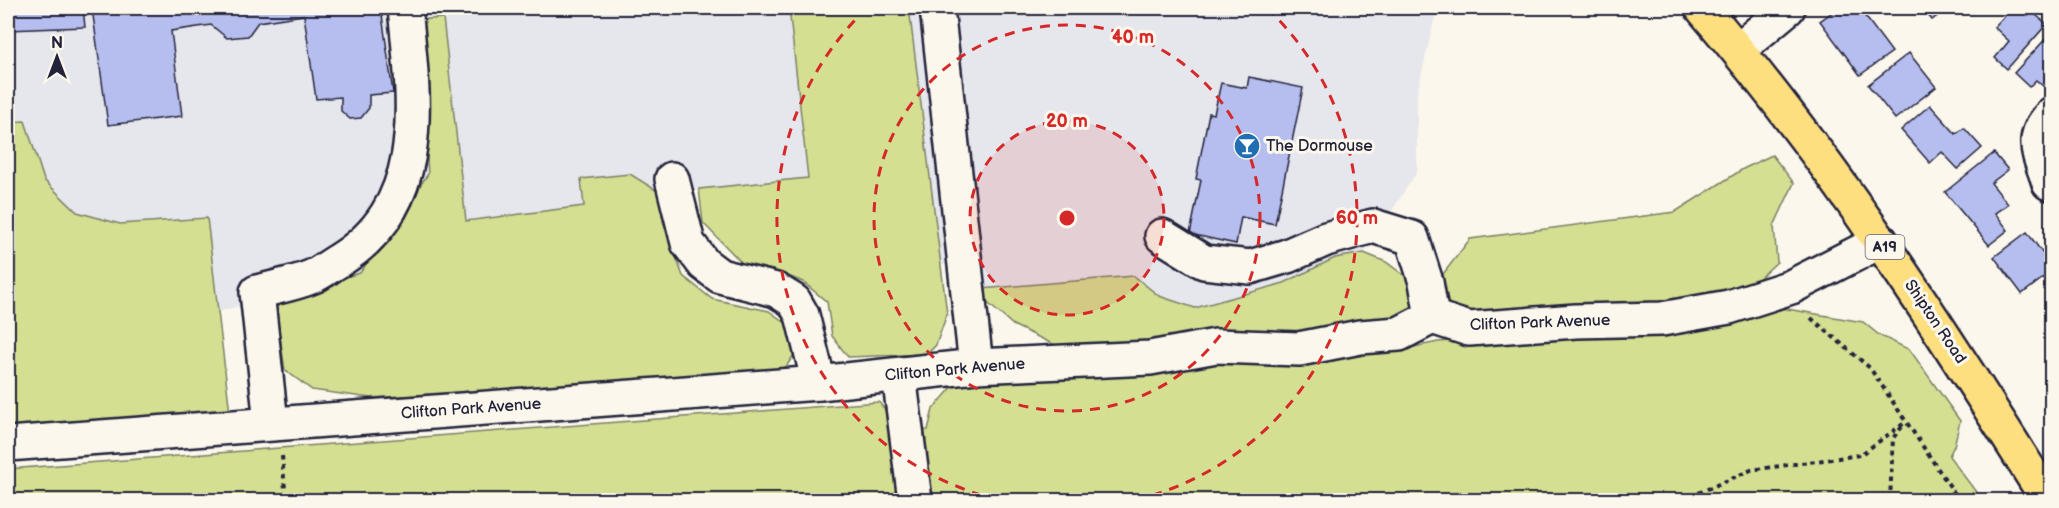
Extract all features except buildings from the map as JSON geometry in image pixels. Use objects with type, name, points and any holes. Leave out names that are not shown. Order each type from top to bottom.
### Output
[{"type":"main road","name":"Shipton Road","points":[[1702,8],[1738,50],[1881,241],[1952,345],[2048,501]]},
{"type":"street","points":[[275,423],[257,292],[312,277],[351,254],[360,248],[390,211],[410,158],[414,99],[405,8]]},
{"type":"street","points":[[937,8],[976,366]]},
{"type":"street","points":[[1738,50],[1788,8]]},
{"type":"street","points":[[2049,183],[2037,143],[2042,124],[2052,114]]},
{"type":"street","points":[[672,179],[688,243],[704,264],[720,276],[776,290],[794,301],[802,315],[819,383]]},
{"type":"street","points":[[1162,236],[1204,262],[1250,267],[1287,256],[1326,239],[1372,226],[1412,238],[1425,282],[1432,317]]},
{"type":"street","name":"Clifton Park Avenue","points":[[8,444],[819,383],[976,366],[1150,358],[1216,346],[1299,349],[1360,337],[1399,334],[1432,317],[1469,329],[1576,321],[1662,320],[1729,307],[1791,287],[1881,241]]},
{"type":"street","points":[[899,375],[915,501]]},
{"type":"path","points":[[1811,318],[1870,368],[1959,501]]},
{"type":"path","points":[[1682,501],[1751,470],[1860,454],[1906,422]]},
{"type":"path","points":[[1890,501],[1893,438],[1906,422]]},
{"type":"path","points":[[275,423],[286,501]]},
{"type":"shaded area","points":[[8,8],[1437,8],[1417,93],[1417,172],[1364,253],[1335,258],[1284,283],[1195,308],[1159,296],[1134,276],[981,289],[868,216],[699,189],[659,192],[217,312],[207,218],[120,224],[77,212],[44,180],[25,121],[8,122]]},
{"type":"green space","points":[[789,8],[909,8],[947,314],[936,345],[927,354],[848,357],[832,336],[827,302],[803,282],[773,270],[742,263],[703,223],[699,189],[808,178]]},
{"type":"green space","points":[[443,18],[466,221],[584,206],[581,179],[630,174],[659,192],[663,221],[683,276],[712,299],[769,311],[787,324],[794,355],[783,371],[371,398],[312,390],[285,370],[274,297],[360,273],[428,174],[418,20]]},
{"type":"green space","points":[[25,121],[44,180],[77,212],[120,224],[207,218],[230,413],[8,432],[8,122]]},
{"type":"green space","points":[[1772,155],[1794,183],[1774,226],[1777,262],[1754,283],[1679,305],[1452,315],[1439,298],[1437,282],[1470,239],[1675,212],[1743,169]]},
{"type":"green space","points":[[1364,253],[1386,262],[1413,282],[1413,313],[1315,336],[1216,330],[1139,345],[1059,347],[1013,325],[982,298],[981,289],[1134,276],[1159,296],[1195,308],[1284,283],[1335,258]]},
{"type":"green space","points":[[1781,308],[1863,322],[1879,335],[1910,350],[1960,421],[1949,456],[1982,500],[8,500],[8,469],[879,402],[888,414],[891,433],[928,430],[933,409],[954,385],[1067,376],[1105,378],[1195,363],[1400,350],[1438,342],[1746,318]]},
{"type":"place","name":"The Dormouse","points":[[1247,146]]}]
